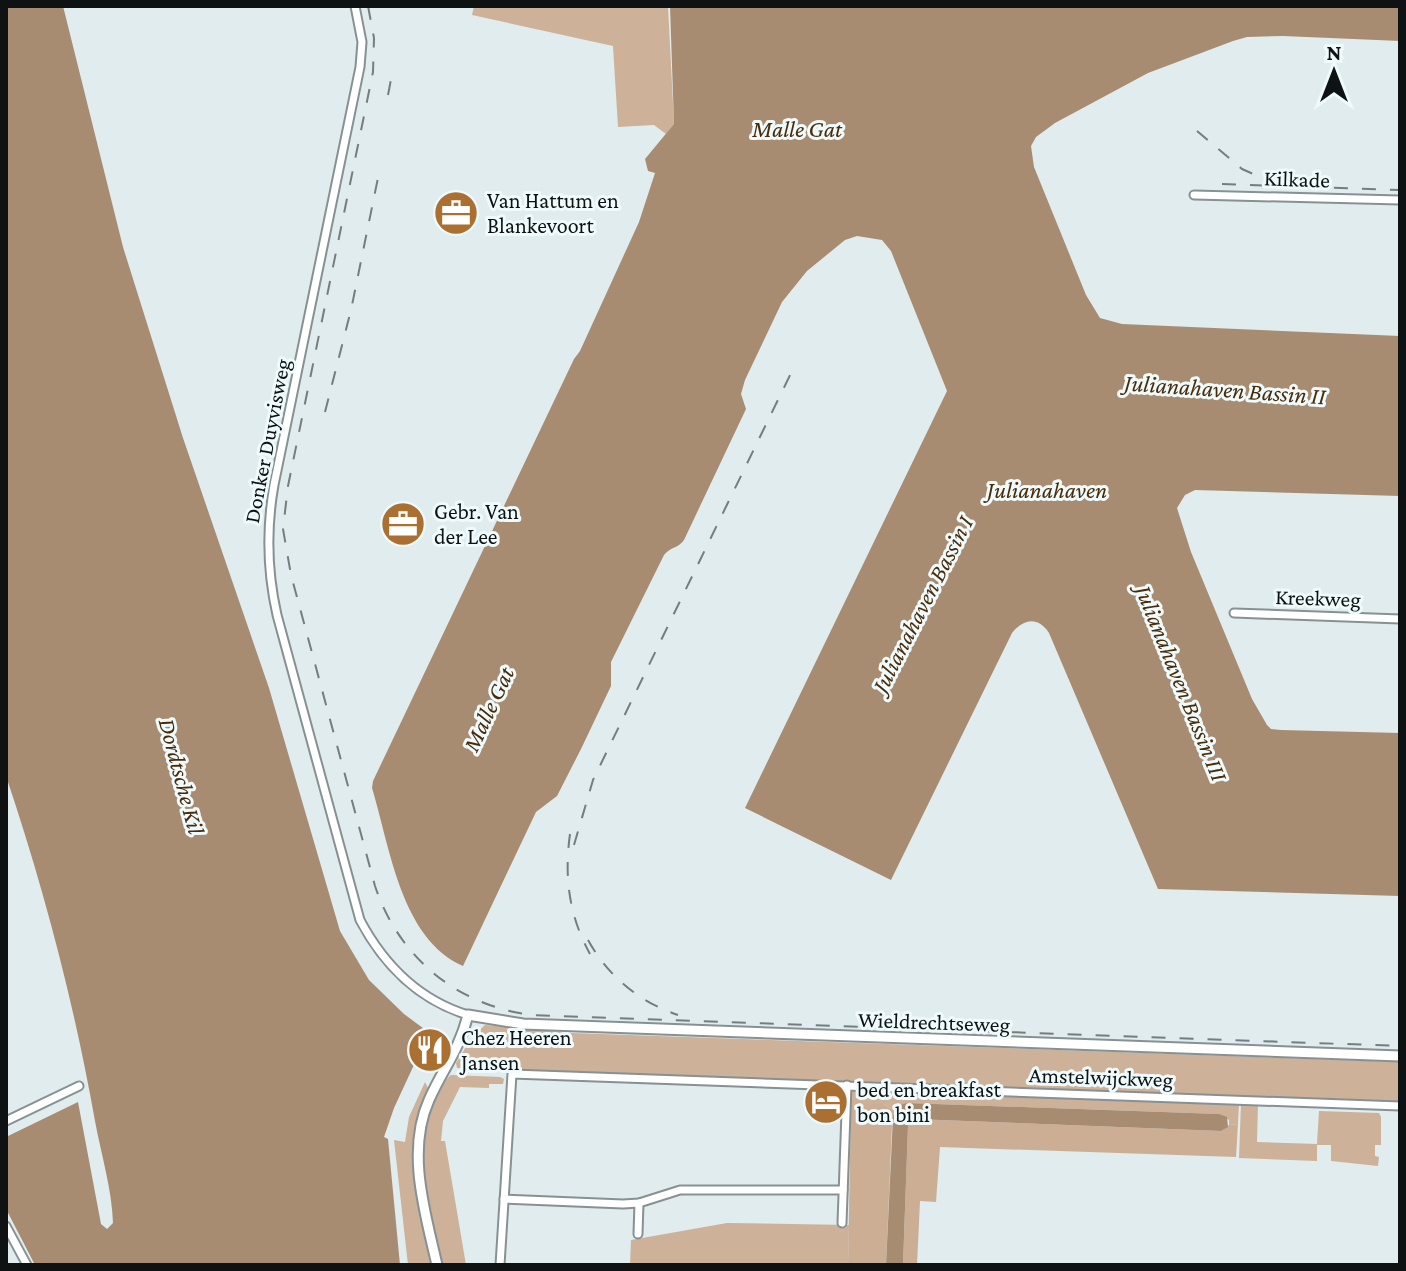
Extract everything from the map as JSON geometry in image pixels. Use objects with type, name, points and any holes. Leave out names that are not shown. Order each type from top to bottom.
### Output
[{"type":"street","name":"Donker Duyvisweg","points":[[355,6],[362,42],[360,67],[274,485],[267,539],[268,568],[277,615],[360,920],[395,971],[414,988],[439,1005],[468,1015]]},
{"type":"street","name":"Kilkade","points":[[1194,195],[1400,200]]},
{"type":"street","name":"Kreekweg","points":[[1234,613],[1400,619]]},
{"type":"street","name":"Wieldrechtseweg","points":[[468,1015],[523,1024],[1400,1056]]},
{"type":"street","points":[[437,1265],[427,1224],[417,1134],[430,1097],[458,1049],[468,1015]]},
{"type":"street","name":"Amstelwijckweg","points":[[504,1199],[512,1074],[1400,1106]]},
{"type":"street","points":[[842,1223],[847,1085]]},
{"type":"street","points":[[6,1121],[79,1086]]},
{"type":"street","points":[[500,1265],[504,1199],[639,1203],[680,1190],[843,1190]]},
{"type":"street","points":[[638,1234],[639,1203]]},
{"type":"street","points":[[6,1226],[27,1265]]},
{"type":"shaded area","points":[[474,6],[668,6],[674,124],[666,134],[654,125],[618,127],[613,46],[472,15]]},
{"type":"shaded area","points":[[485,1025],[572,1033],[1400,1062],[1400,1103],[457,1068],[456,1063],[472,1037]]},
{"type":"shaded area","points":[[451,1075],[504,1079],[503,1084],[489,1084],[489,1088],[460,1087],[443,1121],[441,1141],[445,1141],[466,1265],[442,1265],[425,1178],[425,1133],[430,1112]]},
{"type":"shaded area","points":[[425,1082],[428,1088],[415,1130],[414,1152],[417,1198],[432,1265],[408,1265],[394,1140],[405,1142],[409,1117]]},
{"type":"shaded area","points":[[854,1089],[1239,1103],[1238,1124],[1229,1125],[1229,1120],[1219,1114],[907,1103],[895,1110],[883,1104],[851,1104]]},
{"type":"shaded area","points":[[1241,1103],[1258,1103],[1257,1142],[1317,1144],[1319,1111],[1379,1113],[1381,1145],[1375,1145],[1378,1166],[1331,1161],[1331,1145],[1317,1145],[1317,1161],[1239,1158]]},
{"type":"shaded area","points":[[851,1104],[883,1104],[895,1110],[886,1265],[848,1265]]},
{"type":"shaded area","points":[[914,1119],[1221,1131],[1229,1125],[1238,1124],[1236,1157],[940,1147],[936,1202],[920,1201],[917,1265],[903,1265],[908,1126]]},
{"type":"shaded area","points":[[727,1223],[849,1225],[848,1265],[630,1265],[631,1240]]},
{"type":"water","name":"Dordtsche Kil","points":[[6,6],[63,6],[123,247],[183,438],[269,688],[340,931],[369,980],[404,1014],[431,1034],[419,1041],[415,1048],[419,1054],[384,1137],[388,1139],[400,1265],[35,1265],[6,1209],[6,1137],[78,1102],[101,1224],[107,1229],[113,1223],[108,1184],[68,990],[6,776]]},
{"type":"water","points":[[670,6],[1400,6],[1400,41],[1247,37],[1148,73],[1055,123],[1036,137],[1031,146],[1034,167],[1086,295],[1100,318],[1122,324],[1400,336],[1400,496],[1195,490],[1185,495],[1177,508],[1191,552],[1252,699],[1267,725],[1271,729],[1281,730],[1400,733],[1400,896],[1158,889],[1049,633],[1040,624],[1030,621],[1012,633],[891,880],[745,808],[947,391],[891,251],[882,240],[857,236],[845,240],[807,271],[782,302],[745,380],[741,394],[746,409],[684,540],[664,555],[611,662],[611,686],[581,749],[557,796],[536,812],[463,966],[442,953],[425,935],[401,889],[392,863],[372,788],[373,781],[639,222],[655,173],[648,171],[645,159],[674,124]]},
{"type":"water","points":[[900,1105],[1219,1114],[1227,1117],[1228,1127],[1221,1131],[914,1119],[908,1126],[903,1265],[886,1265],[893,1116]]},
{"type":"railway","points":[[368,6],[374,38],[373,72],[288,486],[283,529],[291,575],[375,886],[399,935],[415,956],[455,989],[504,1010],[531,1015],[1400,1046]]},
{"type":"railway","points":[[388,95],[392,74]]},
{"type":"railway","points":[[1197,131],[1242,169],[1269,181]]},
{"type":"railway","points":[[325,412],[351,310],[380,168]]},
{"type":"railway","points":[[1222,184],[1400,190]]},
{"type":"railway","points":[[574,845],[593,780],[793,369]]},
{"type":"railway","points":[[570,834],[570,896],[577,925],[590,954]]},
{"type":"railway","points":[[588,940],[605,965],[626,986],[650,1003],[678,1015]]},
{"type":"place","name":"Van Hattum en Blankevoort","points":[[456,213]]},
{"type":"place","name":"Gebr. Van der Lee","points":[[403,524]]},
{"type":"place","name":"Chez Heeren Jansen","points":[[430,1050]]},
{"type":"place","name":"bed en breakfast bon bini","points":[[826,1102]]},
{"type":"water label","name":"Malle Gat","points":[[797,128]]},
{"type":"water label","name":"Julianahaven Bassin II","points":[[1225,389]]},
{"type":"water label","name":"Julianahaven","points":[[1047,489]]},
{"type":"water label","name":"Julianahaven Bassin I","points":[[922,604]]},
{"type":"water label","name":"Julianahaven Bassin III","points":[[1182,683]]},
{"type":"water label","name":"Malle Gat","points":[[488,709]]}]
